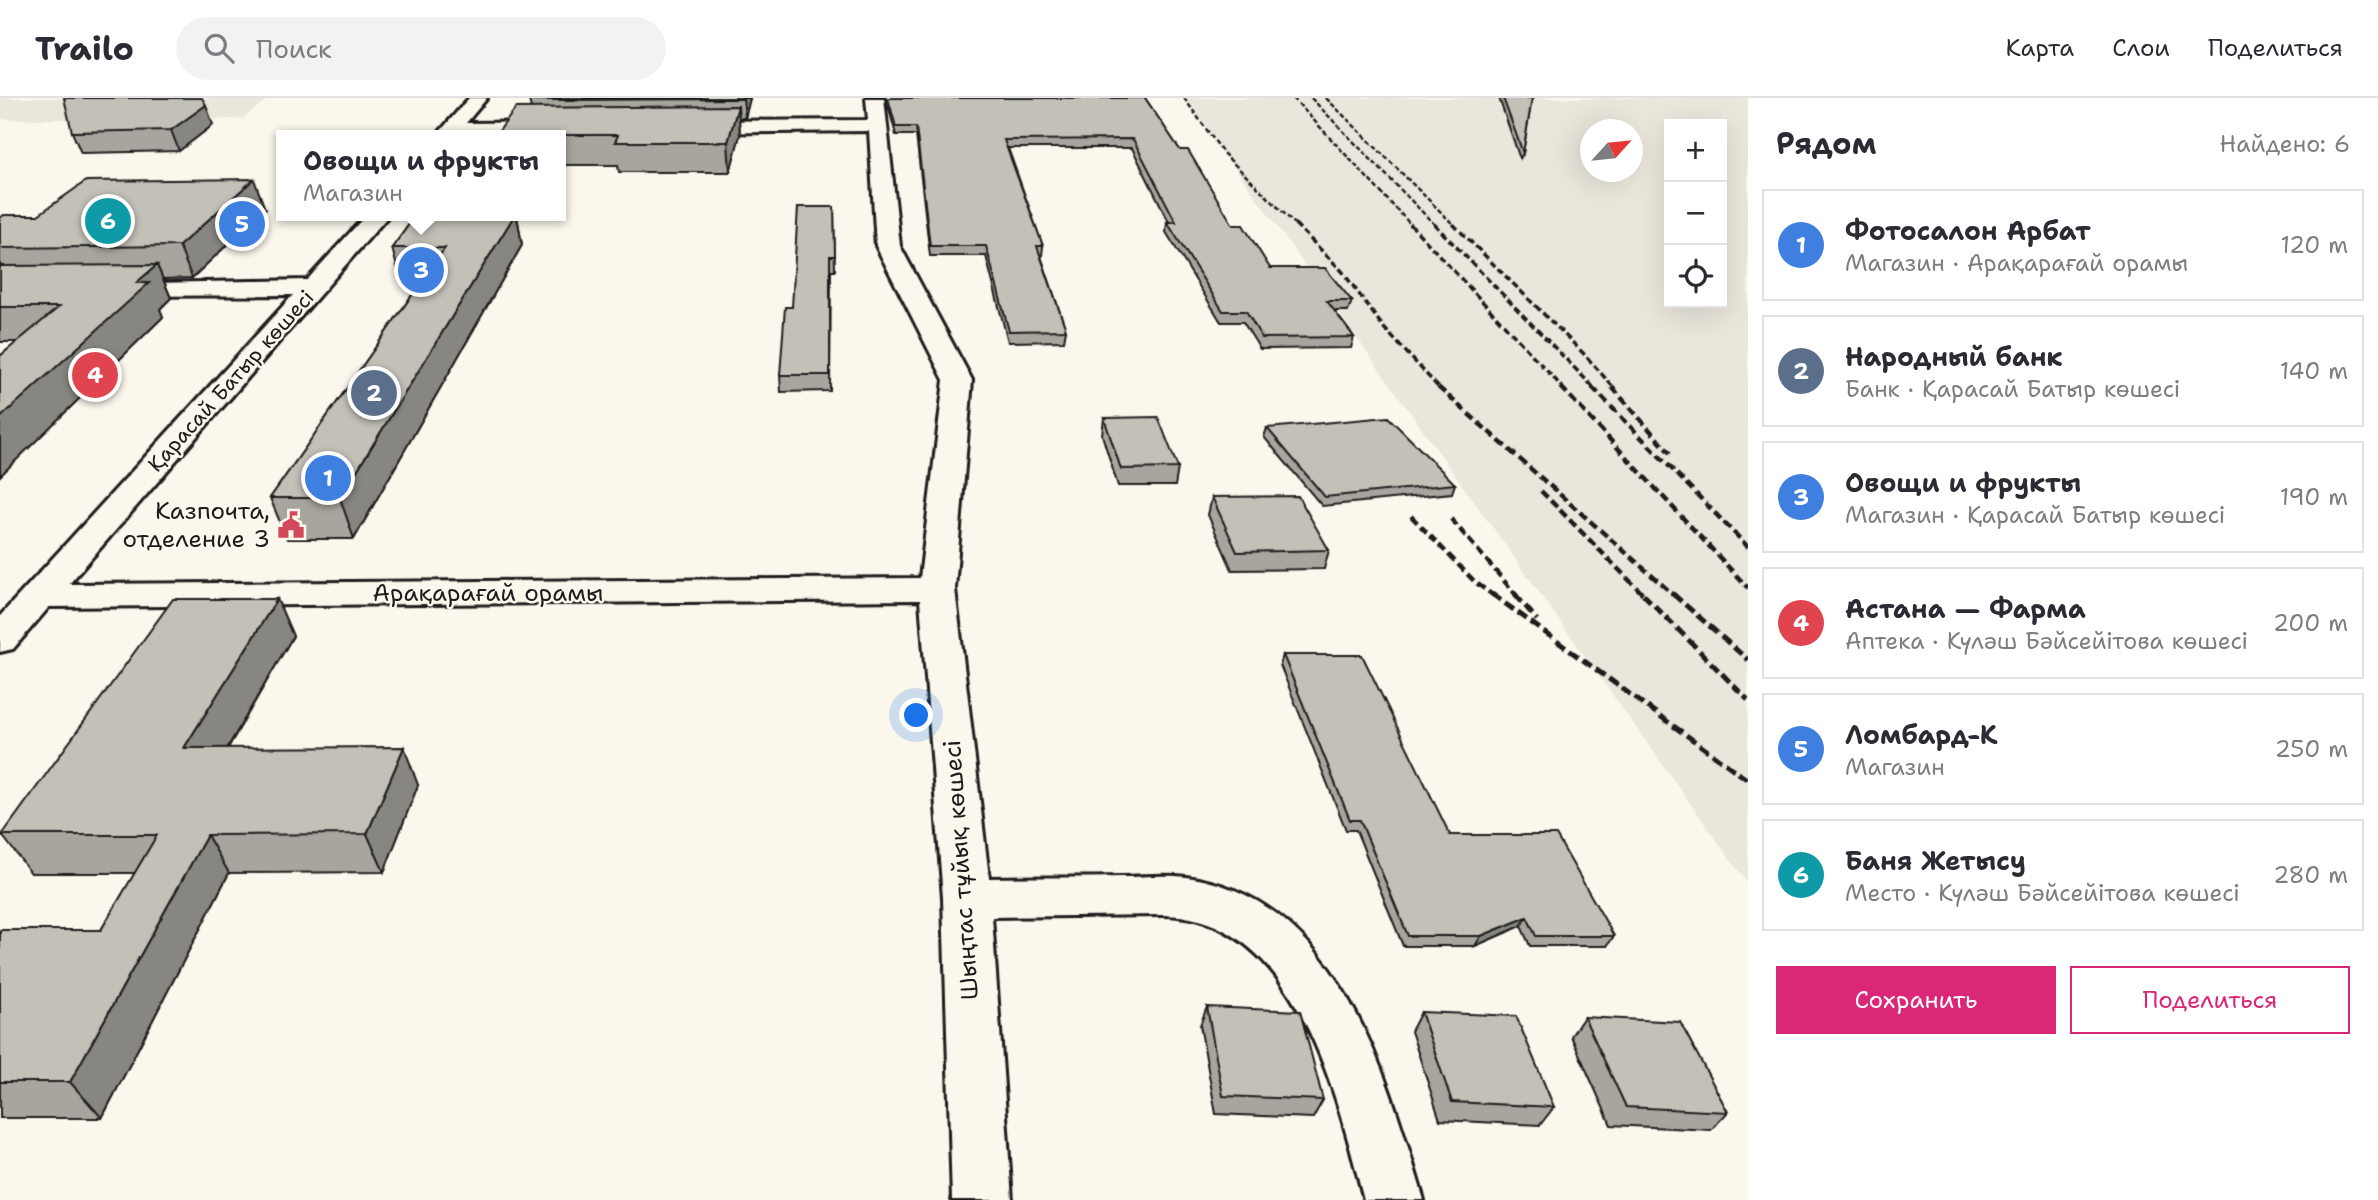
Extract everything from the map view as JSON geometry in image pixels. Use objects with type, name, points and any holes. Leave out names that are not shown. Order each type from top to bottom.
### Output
[{"type":"street","points":[[451,130],[478,98]]},
{"type":"street","points":[[669,127],[877,112]]},
{"type":"street","name":"Шыңтас тұйық көшесі","points":[[877,112],[888,246],[958,380],[937,589],[967,898],[982,1200]]},
{"type":"street","points":[[500,130],[577,127]]},
{"type":"street","name":"Қарасай Батыр көшесі","points":[[0,640],[373,221]]},
{"type":"street","points":[[93,289],[315,287]]},
{"type":"street","name":"Арақарағай орамы","points":[[39,596],[937,589]]},
{"type":"street","points":[[967,898],[1189,897],[1232,910],[1276,942],[1314,988],[1349,1055],[1394,1200]]},
{"type":"shaded area","points":[[0,98],[269,98],[242,119],[0,119]]},
{"type":"shaded area","points":[[1185,98],[1748,98],[1748,884]]},
{"type":"building","points":[[64,98],[202,98],[206,105],[171,130],[72,132]]},
{"type":"building","points":[[743,98],[743,99],[529,100]]},
{"type":"building","points":[[888,98],[1145,98],[1180,150],[1188,150],[1233,225],[1243,225],[1270,268],[1325,268],[1352,301],[1327,301],[1354,337],[1262,338],[1246,311],[1223,311],[1167,222],[1176,222],[1133,139],[1004,140],[1043,246],[1037,246],[1066,330],[1009,331],[986,246],[930,246],[916,127],[896,127]]},
{"type":"building","points":[[1503,98],[1532,98],[1523,153]]},
{"type":"building","points":[[738,106],[728,142],[615,142],[618,135],[566,135],[566,130],[500,130],[516,108]]},
{"type":"building","points":[[254,179],[179,246],[0,248],[0,218],[4,215],[38,215],[86,181]]},
{"type":"building","points":[[798,207],[834,207],[835,256],[830,256],[830,375],[780,375],[785,307],[792,307]]},
{"type":"building","points":[[411,221],[511,221],[340,498],[270,498],[445,248],[392,248]]},
{"type":"building","points":[[157,265],[136,283],[149,283],[0,418],[0,356],[59,307],[0,307],[0,266]]},
{"type":"building","points":[[1158,417],[1178,468],[1121,469],[1104,418]]},
{"type":"building","points":[[1388,417],[1455,484],[1325,497],[1267,428]]},
{"type":"building","points":[[1298,496],[1329,550],[1237,552],[1212,497]]},
{"type":"building","points":[[173,599],[277,599],[184,748],[404,747],[367,834],[207,835],[70,1082],[0,1082],[0,930],[101,930],[157,835],[2,835]]},
{"type":"building","points":[[1283,655],[1362,655],[1450,835],[1556,835],[1614,936],[1536,936],[1527,917],[1481,936],[1408,936],[1360,820],[1350,820]]},
{"type":"building","points":[[1207,1007],[1300,1011],[1323,1100],[1223,1096]]},
{"type":"building","points":[[1421,1012],[1516,1016],[1554,1107],[1452,1102]]},
{"type":"building","points":[[1584,1017],[1680,1022],[1728,1112],[1626,1107]]},
{"type":"railway","points":[[1184,98],[1224,154],[1297,226]]},
{"type":"railway","points":[[1293,98],[1412,226]]},
{"type":"railway","points":[[1311,98],[1436,226]]},
{"type":"railway","points":[[1326,98],[1455,226]]},
{"type":"railway","points":[[1410,224],[1563,388]]},
{"type":"railway","points":[[1434,224],[1594,388]]},
{"type":"railway","points":[[1453,224],[1585,355],[1614,388]]},
{"type":"railway","points":[[1297,226],[1342,271],[1384,328],[1438,387]]},
{"type":"railway","points":[[1438,387],[1675,596]]},
{"type":"railway","points":[[1561,387],[1748,588]]},
{"type":"railway","points":[[1592,387],[1748,547]]},
{"type":"railway","points":[[1612,387],[1670,453]]},
{"type":"railway","points":[[1541,491],[1645,596]]},
{"type":"railway","points":[[1411,516],[1475,582],[1494,596]]},
{"type":"railway","points":[[1451,519],[1517,596]]},
{"type":"railway","points":[[1492,594],[1748,780]]},
{"type":"railway","points":[[1515,594],[1537,620]]},
{"type":"railway","points":[[1643,594],[1748,700]]},
{"type":"railway","points":[[1673,594],[1748,660]]},
{"type":"place","name":"Баня Жетысу","points":[[108,221]]},
{"type":"place","name":"Ломбард-К","points":[[242,224]]},
{"type":"place","name":"Овощи и фрукты","points":[[421,270]]},
{"type":"place","name":"Астана — Фарма","points":[[95,375]]},
{"type":"place","name":"Народный банк","points":[[374,393]]},
{"type":"place","name":"Фотосалон Арбат","points":[[328,478]]},
{"type":"place","name":"Казпочта, отделение 3","points":[[291,525]]}]
